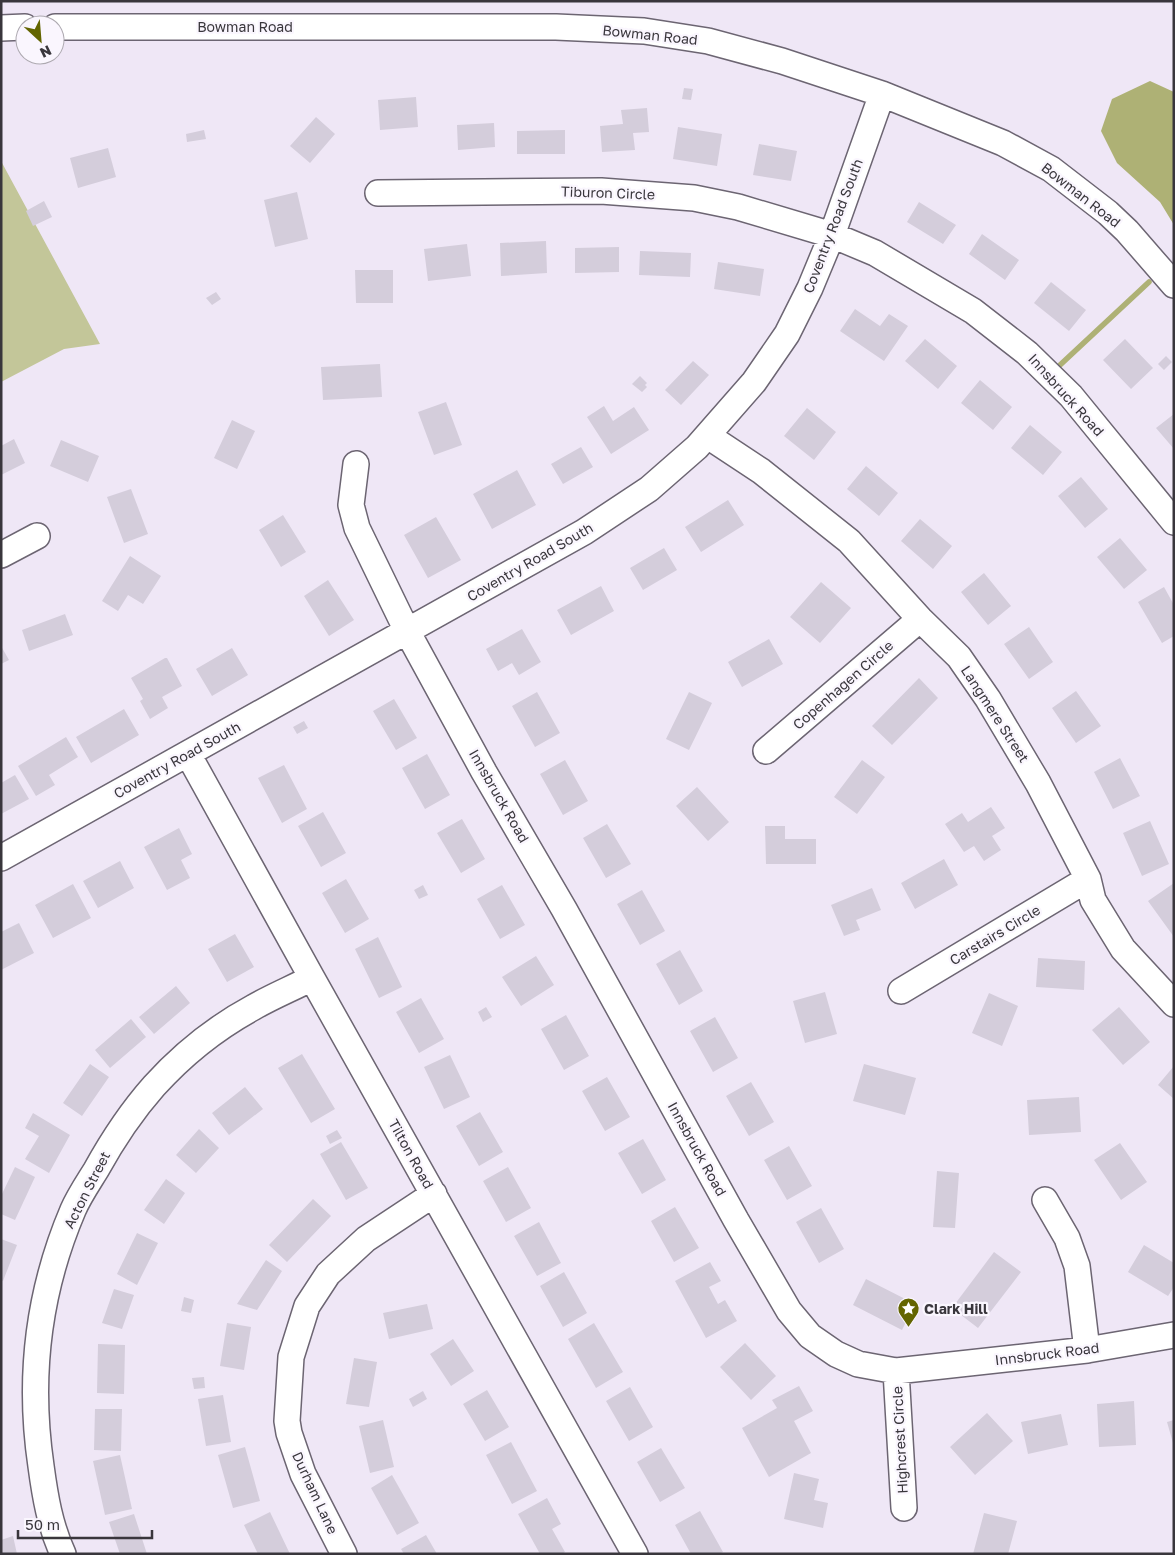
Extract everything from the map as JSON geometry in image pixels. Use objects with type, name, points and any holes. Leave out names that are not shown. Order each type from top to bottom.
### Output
[{"type":"street","name":"Bowman Road","points":[[65,27],[556,27],[644,31],[708,41],[782,61],[882,94],[1004,143],[1051,169],[1114,219],[1127,231],[1174,286]]},
{"type":"street","points":[[1,28],[15,28]]},
{"type":"street","name":"Coventry Road South","points":[[1,858],[584,532],[649,489],[708,436],[754,382],[787,334],[810,288],[832,235],[882,94]]},
{"type":"street","name":"Tiburon Circle","points":[[378,192],[601,191],[694,198],[738,207],[832,235]]},
{"type":"street","name":"Innsbruck Road","points":[[832,235],[875,253],[973,311],[1027,353],[1070,396],[1174,522]]},
{"type":"street","name":"Langmere Street","points":[[708,436],[761,471],[849,541],[920,619],[958,657],[988,699],[1038,783],[1088,878],[1093,900],[1123,950],[1174,1004]]},
{"type":"street","name":"Innsbruck Road","points":[[356,464],[351,505],[357,528],[407,631],[736,1220],[790,1311],[810,1336],[836,1354],[858,1364],[896,1371],[1087,1350],[1174,1335]]},
{"type":"street","points":[[1,555],[37,536]]},
{"type":"street","name":"Copenhagen Circle","points":[[766,751],[920,619]]},
{"type":"street","name":"Tilton Road","points":[[188,754],[635,1554]]},
{"type":"street","name":"Carstairs Circle","points":[[902,990],[1088,878]]},
{"type":"street","name":"Acton Street","points":[[63,1554],[58,1543],[46,1498],[36,1430],[36,1355],[44,1306],[56,1255],[74,1209],[114,1138],[153,1087],[214,1032],[254,1007],[312,978]]},
{"type":"street","name":"Durham Lane","points":[[344,1554],[303,1474],[289,1434],[287,1421],[291,1357],[307,1306],[328,1274],[366,1239],[434,1194]]},
{"type":"street","points":[[1044,1200],[1067,1238],[1077,1266],[1087,1350]]},
{"type":"street","name":"Highcrest Circle","points":[[896,1371],[904,1508]]},
{"type":"shaded area","points":[[1150,81],[1174,92],[1174,225],[1160,202],[1117,163],[1101,131],[1112,99]]},
{"type":"shaded area","points":[[1,161],[100,344],[64,349],[1,382]]},
{"type":"building","points":[[684,88],[693,89],[691,100],[682,99]]},
{"type":"building","points":[[416,97],[418,127],[380,130],[378,100]]},
{"type":"building","points":[[647,108],[649,132],[633,133],[635,150],[602,152],[600,126],[623,124],[621,110]]},
{"type":"building","points":[[316,117],[335,134],[310,163],[290,146]]},
{"type":"building","points":[[494,123],[495,147],[458,150],[457,125]]},
{"type":"building","points":[[678,127],[722,134],[717,166],[673,159]]},
{"type":"building","points":[[204,130],[206,139],[187,142],[186,134]]},
{"type":"building","points":[[565,130],[565,154],[517,154],[517,131]]},
{"type":"building","points":[[759,144],[797,151],[791,181],[753,175]]},
{"type":"building","points":[[108,148],[116,177],[78,188],[70,158]]},
{"type":"building","points":[[297,192],[308,239],[275,247],[264,200]]},
{"type":"building","points":[[44,201],[52,217],[33,226],[26,211]]},
{"type":"building","points":[[919,202],[956,225],[943,244],[907,222]]},
{"type":"building","points":[[982,234],[1019,260],[1005,280],[969,254]]},
{"type":"building","points":[[546,241],[547,273],[501,276],[500,243]]},
{"type":"building","points":[[467,244],[471,276],[428,281],[424,249]]},
{"type":"building","points":[[619,247],[619,272],[575,273],[575,248]]},
{"type":"building","points":[[640,251],[691,253],[690,277],[639,275]]},
{"type":"building","points":[[718,262],[764,269],[760,296],[714,289]]},
{"type":"building","points":[[355,270],[393,270],[393,303],[356,303]]},
{"type":"building","points":[[1051,282],[1086,310],[1069,331],[1034,303]]},
{"type":"building","points":[[216,292],[221,299],[212,305],[206,298]]},
{"type":"building","points":[[855,309],[880,326],[889,314],[908,326],[884,361],[840,331]]},
{"type":"building","points":[[925,339],[957,366],[938,389],[905,361]]},
{"type":"building","points":[[1125,339],[1153,368],[1131,389],[1103,360]]},
{"type":"building","points":[[1166,356],[1172,362],[1164,370],[1158,364]]},
{"type":"building","points":[[693,361],[709,375],[681,405],[665,390]]},
{"type":"building","points":[[380,364],[382,397],[323,400],[321,367]]},
{"type":"building","points":[[640,376],[647,383],[645,385],[647,387],[642,392],[632,384]]},
{"type":"building","points":[[980,380],[1012,407],[993,430],[961,403]]},
{"type":"building","points":[[446,402],[462,445],[434,455],[418,412]]},
{"type":"building","points":[[604,406],[613,421],[634,407],[649,430],[611,454],[587,417]]},
{"type":"building","points":[[807,408],[836,432],[814,460],[784,436]]},
{"type":"building","points":[[1174,414],[1174,449],[1156,428]]},
{"type":"building","points":[[232,420],[255,431],[237,469],[214,458]]},
{"type":"building","points":[[1030,425],[1062,452],[1043,475],[1011,448]]},
{"type":"building","points":[[14,439],[25,463],[1,475],[1,446]]},
{"type":"building","points":[[61,440],[99,456],[88,482],[50,466]]},
{"type":"building","points":[[581,447],[593,467],[563,484],[551,464]]},
{"type":"building","points":[[866,466],[898,493],[879,516],[847,489]]},
{"type":"building","points":[[517,470],[536,505],[492,529],[473,494]]},
{"type":"building","points":[[1081,477],[1108,509],[1085,528],[1058,496]]},
{"type":"building","points":[[131,489],[148,534],[124,543],[107,497]]},
{"type":"building","points":[[728,500],[744,525],[701,552],[685,527]]},
{"type":"building","points":[[283,515],[306,552],[281,567],[259,530]]},
{"type":"building","points":[[436,517],[461,560],[428,578],[404,535]]},
{"type":"building","points":[[920,519],[952,546],[933,569],[901,541]]},
{"type":"building","points":[[1120,538],[1147,570],[1124,589],[1097,557]]},
{"type":"building","points":[[664,548],[677,570],[643,590],[630,568]]},
{"type":"building","points":[[130,556],[161,576],[143,604],[128,595],[118,611],[102,601]]},
{"type":"building","points":[[984,573],[1011,606],[988,625],[961,592]]},
{"type":"building","points":[[328,580],[354,620],[329,636],[304,596]]},
{"type":"building","points":[[821,582],[851,608],[820,643],[790,617]]},
{"type":"building","points":[[601,586],[614,611],[571,635],[557,610]]},
{"type":"building","points":[[1164,587],[1174,605],[1174,636],[1162,643],[1138,602]]},
{"type":"building","points":[[65,614],[73,635],[29,651],[22,630]]},
{"type":"building","points":[[1029,627],[1053,662],[1029,679],[1004,644]]},
{"type":"building","points":[[522,629],[541,662],[519,675],[512,663],[498,671],[486,649]]},
{"type":"building","points":[[769,639],[783,664],[742,687],[728,662]]},
{"type":"building","points":[[1,646],[9,660],[1,664]]},
{"type":"building","points":[[232,648],[248,675],[212,696],[196,669]]},
{"type":"building","points":[[167,658],[182,686],[162,697],[168,708],[150,719],[140,701],[143,699],[131,678]]},
{"type":"building","points":[[919,678],[938,698],[892,745],[872,726]]},
{"type":"building","points":[[1076,691],[1101,726],[1076,743],[1052,708]]},
{"type":"building","points":[[537,692],[560,733],[535,747],[512,706]]},
{"type":"building","points":[[689,692],[712,703],[689,750],[666,739]]},
{"type":"building","points":[[394,699],[417,738],[396,750],[373,711]]},
{"type":"building","points":[[124,709],[139,735],[91,763],[76,737]]},
{"type":"building","points":[[304,721],[308,728],[297,734],[293,727]]},
{"type":"building","points":[[66,737],[78,757],[49,775],[55,785],[36,796],[18,766]]},
{"type":"building","points":[[427,754],[450,795],[425,809],[402,768]]},
{"type":"building","points":[[1120,758],[1140,796],[1113,809],[1094,772]]},
{"type":"building","points":[[565,760],[588,801],[563,815],[540,774]]},
{"type":"building","points":[[862,760],[885,777],[857,814],[834,797]]},
{"type":"building","points":[[284,765],[307,809],[282,823],[258,778]]},
{"type":"building","points":[[15,775],[29,799],[1,814],[1,783]]},
{"type":"building","points":[[697,787],[729,822],[708,841],[676,806]]},
{"type":"building","points":[[991,807],[1005,828],[992,836],[1001,850],[984,861],[974,846],[964,852],[945,824],[962,813],[968,822]]},
{"type":"building","points":[[323,812],[346,853],[321,867],[298,826]]},
{"type":"building","points":[[462,819],[485,859],[461,873],[437,833]]},
{"type":"building","points":[[1150,821],[1169,864],[1142,876],[1123,833]]},
{"type":"building","points":[[607,824],[631,864],[606,878],[583,838]]},
{"type":"building","points":[[765,826],[785,826],[785,839],[816,839],[816,864],[766,864]]},
{"type":"building","points":[[179,828],[192,854],[181,860],[190,878],[167,890],[144,847]]},
{"type":"building","points":[[944,859],[958,885],[915,909],[901,883]]},
{"type":"building","points":[[120,861],[134,888],[98,908],[83,881]]},
{"type":"building","points":[[346,879],[369,919],[345,933],[322,893]]},
{"type":"building","points":[[1174,883],[1174,937],[1148,901]]},
{"type":"building","points":[[73,884],[91,918],[53,938],[35,905]]},
{"type":"building","points":[[423,885],[428,895],[419,899],[414,890]]},
{"type":"building","points":[[502,885],[525,925],[500,939],[477,899]]},
{"type":"building","points":[[872,888],[881,910],[856,920],[860,930],[844,936],[831,905]]},
{"type":"building","points":[[642,890],[665,931],[640,945],[617,904]]},
{"type":"building","points":[[19,923],[34,953],[1,970],[1,932]]},
{"type":"building","points":[[235,934],[254,967],[227,982],[208,949]]},
{"type":"building","points":[[378,937],[402,987],[379,998],[355,949]]},
{"type":"building","points":[[680,950],[703,991],[679,1005],[656,964]]},
{"type":"building","points":[[536,956],[554,985],[521,1006],[502,977]]},
{"type":"building","points":[[1038,958],[1085,961],[1084,990],[1036,987]]},
{"type":"building","points":[[176,986],[190,1003],[154,1034],[139,1017]]},
{"type":"building","points":[[825,992],[837,1034],[805,1043],[793,1001]]},
{"type":"building","points":[[989,993],[1018,1006],[1002,1046],[972,1033]]},
{"type":"building","points":[[421,998],[444,1039],[419,1053],[396,1012]]},
{"type":"building","points":[[486,1007],[492,1017],[483,1022],[478,1012]]},
{"type":"building","points":[[1119,1007],[1150,1042],[1123,1065],[1092,1030]]},
{"type":"building","points":[[566,1015],[589,1056],[564,1070],[541,1029]]},
{"type":"building","points":[[715,1017],[738,1058],[713,1072],[690,1031]]},
{"type":"building","points":[[131,1019],[146,1037],[110,1068],[95,1050]]},
{"type":"building","points":[[302,1054],[335,1109],[311,1123],[278,1068]]},
{"type":"building","points":[[450,1055],[470,1097],[444,1109],[424,1067]]},
{"type":"building","points":[[90,1064],[109,1077],[82,1116],[63,1103]]},
{"type":"building","points":[[864,1064],[916,1078],[905,1115],[853,1101]]},
{"type":"building","points":[[1174,1066],[1174,1099],[1158,1085]]},
{"type":"building","points":[[607,1077],[630,1117],[605,1131],[582,1091]]},
{"type":"building","points":[[751,1082],[774,1122],[749,1136],[726,1096]]},
{"type":"building","points":[[245,1087],[263,1109],[229,1135],[212,1113]]},
{"type":"building","points":[[1079,1097],[1081,1132],[1029,1135],[1027,1100]]},
{"type":"building","points":[[480,1112],[503,1152],[479,1166],[456,1126]]},
{"type":"building","points":[[33,1113],[70,1135],[49,1173],[25,1159],[39,1136],[25,1128]]},
{"type":"building","points":[[199,1129],[219,1148],[196,1173],[176,1155]]},
{"type":"building","points":[[337,1130],[342,1138],[330,1144],[326,1136]]},
{"type":"building","points":[[643,1139],[666,1180],[642,1194],[618,1153]]},
{"type":"building","points":[[341,1142],[368,1188],[346,1200],[320,1154]]},
{"type":"building","points":[[1120,1143],[1147,1182],[1121,1200],[1094,1160]]},
{"type":"building","points":[[789,1146],[812,1186],[787,1200],[764,1160]]},
{"type":"building","points":[[15,1167],[35,1177],[15,1220],[1,1214],[1,1196]]},
{"type":"building","points":[[508,1167],[531,1208],[506,1222],[483,1181]]},
{"type":"building","points":[[937,1171],[959,1173],[955,1228],[933,1227]]},
{"type":"building","points":[[166,1179],[185,1193],[164,1224],[144,1210]]},
{"type":"building","points":[[313,1199],[331,1216],[287,1262],[269,1245]]},
{"type":"building","points":[[675,1207],[699,1248],[674,1262],[651,1221]]},
{"type":"building","points":[[821,1208],[844,1249],[819,1263],[796,1222]]},
{"type":"building","points":[[539,1222],[561,1263],[537,1276],[514,1236]]},
{"type":"building","points":[[137,1233],[158,1243],[137,1285],[117,1274]]},
{"type":"building","points":[[1,1239],[17,1245],[3,1281],[1,1280]]},
{"type":"building","points":[[1144,1245],[1174,1263],[1174,1287],[1168,1296],[1128,1272]]},
{"type":"building","points":[[994,1252],[1021,1272],[978,1328],[952,1308]]},
{"type":"building","points":[[266,1260],[282,1271],[257,1310],[237,1304]]},
{"type":"building","points":[[710,1262],[721,1281],[709,1287],[718,1304],[725,1300],[737,1321],[706,1338],[675,1281]]},
{"type":"building","points":[[564,1272],[587,1313],[563,1327],[540,1286]]},
{"type":"building","points":[[866,1279],[915,1304],[902,1330],[853,1305]]},
{"type":"building","points":[[114,1289],[134,1295],[122,1329],[102,1323]]},
{"type":"building","points":[[184,1297],[194,1300],[191,1313],[181,1311]]},
{"type":"building","points":[[427,1304],[433,1329],[389,1339],[383,1313]]},
{"type":"building","points":[[227,1323],[251,1327],[244,1370],[220,1366]]},
{"type":"building","points":[[594,1323],[623,1372],[596,1388],[568,1339]]},
{"type":"building","points":[[453,1339],[474,1371],[451,1386],[430,1354]]},
{"type":"building","points":[[745,1343],[776,1376],[751,1400],[720,1367]]},
{"type":"building","points":[[98,1344],[125,1345],[124,1394],[97,1393]]},
{"type":"building","points":[[354,1358],[377,1362],[369,1407],[346,1404]]},
{"type":"building","points":[[204,1377],[205,1388],[194,1389],[192,1378]]},
{"type":"building","points":[[799,1386],[813,1411],[794,1421],[811,1453],[769,1477],[742,1428],[777,1408],[772,1400]]},
{"type":"building","points":[[630,1387],[653,1427],[629,1441],[606,1401]]},
{"type":"building","points":[[487,1390],[509,1427],[485,1441],[463,1404]]},
{"type":"building","points":[[423,1391],[427,1399],[413,1407],[409,1399]]},
{"type":"building","points":[[223,1395],[231,1442],[206,1446],[198,1399]]},
{"type":"building","points":[[1134,1401],[1136,1445],[1099,1447],[1097,1404]]},
{"type":"building","points":[[95,1409],[122,1409],[121,1451],[94,1450]]},
{"type":"building","points":[[987,1413],[1013,1441],[975,1475],[950,1447]]},
{"type":"building","points":[[1061,1414],[1068,1445],[1028,1454],[1021,1422]]},
{"type":"building","points":[[383,1420],[394,1467],[370,1473],[359,1426]]},
{"type":"building","points":[[1174,1420],[1174,1443],[1173,1443],[1167,1422]]},
{"type":"building","points":[[511,1442],[537,1491],[512,1504],[486,1455]]},
{"type":"building","points":[[245,1447],[260,1501],[233,1508],[218,1455]]},
{"type":"building","points":[[661,1448],[685,1488],[660,1502],[637,1462]]},
{"type":"building","points":[[120,1455],[132,1509],[105,1515],[93,1461]]},
{"type":"building","points":[[794,1473],[819,1479],[814,1500],[828,1503],[823,1528],[784,1519]]},
{"type":"building","points":[[392,1475],[419,1523],[397,1535],[371,1488]]},
{"type":"building","points":[[547,1498],[561,1524],[552,1529],[565,1552],[562,1554],[540,1554],[518,1514]]},
{"type":"building","points":[[700,1511],[723,1552],[719,1554],[691,1554],[675,1525]]},
{"type":"building","points":[[270,1512],[290,1554],[258,1554],[244,1525]]},
{"type":"building","points":[[984,1513],[1017,1521],[1008,1554],[973,1554]]},
{"type":"building","points":[[134,1514],[147,1554],[120,1554],[109,1522]]},
{"type":"building","points":[[426,1535],[437,1554],[404,1554],[401,1549]]},
{"type":"building","points":[[13,1536],[17,1554],[1,1554],[1,1540]]},
{"type":"waterway","points":[[1060,365],[1149,282]]},
{"type":"place","name":"Clark Hill","points":[[908,1328]]}]
